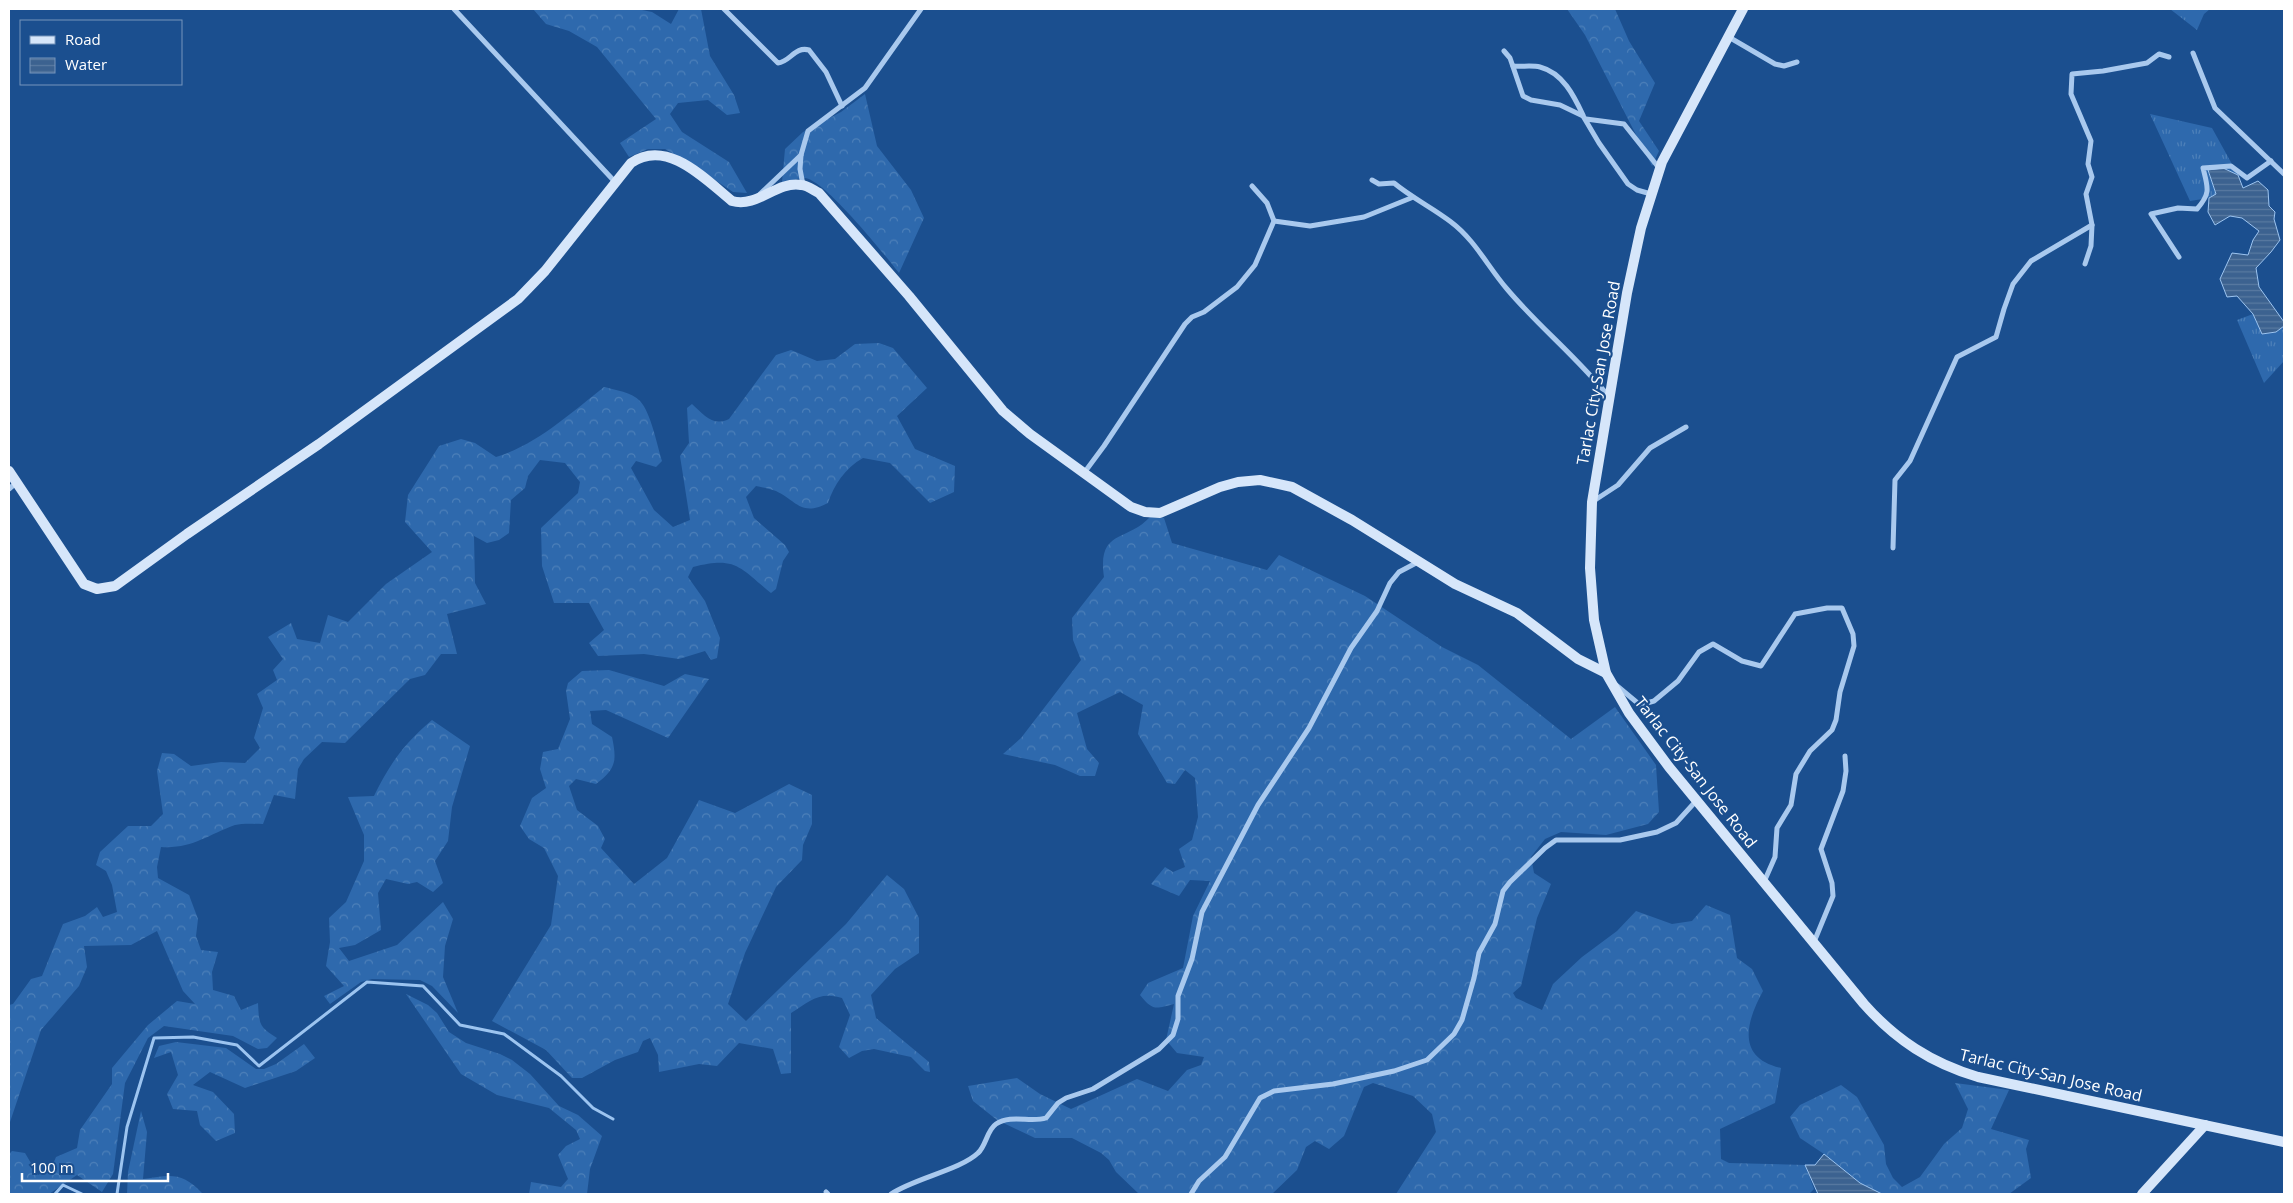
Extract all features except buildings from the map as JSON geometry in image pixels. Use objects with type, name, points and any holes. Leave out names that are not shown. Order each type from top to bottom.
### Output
[{"type":"street","points":[[454,9],[616,183]]},
{"type":"street","points":[[724,9],[778,63],[783,62],[799,50],[808,50],[826,72],[842,106]]},
{"type":"street","points":[[803,185],[800,168],[808,132],[865,88],[921,9]]},
{"type":"street","name":"Tarlac City-San Jose Road","points":[[1743,9],[1727,36],[1660,168],[1651,194],[1628,285],[1592,502],[1590,539],[1592,599],[1598,645],[1608,676],[1644,734],[1696,801],[1888,1030],[1906,1044],[1942,1065],[1978,1077],[2284,1142]]},
{"type":"street","points":[[1727,36],[1775,64],[1784,66],[1797,62]]},
{"type":"street","points":[[1504,52],[1513,66],[1523,96],[1531,100],[1560,105],[1585,117],[1624,124],[1660,168]]},
{"type":"street","points":[[2193,53],[2215,108],[2283,170]]},
{"type":"street","points":[[2085,264],[2091,246],[2092,225],[2086,194],[2092,177],[2088,164],[2091,141],[2071,94],[2072,74],[2147,64],[2159,54],[2169,57]]},
{"type":"street","points":[[1513,66],[1539,67],[1553,73],[1572,91],[1599,144],[1628,184],[1636,190],[1651,194]]},
{"type":"street","points":[[9,471],[13,486],[84,584],[97,589],[115,586],[187,534],[319,444],[518,299],[545,271],[631,163],[638,158],[655,153],[675,160],[697,172],[732,201],[745,203],[786,186],[803,185],[819,193],[909,296],[1003,411],[1030,434],[1130,507],[1154,514],[1168,511],[1220,487],[1238,482],[1260,480],[1282,484],[1312,497],[1464,589],[1517,613],[1578,659],[1608,676],[1640,705],[1654,701],[1678,682],[1699,652],[1713,644],[1742,661],[1761,666],[1795,614],[1828,608],[1842,608],[1852,634],[1854,646],[1840,692],[1836,720],[1832,730],[1810,751],[1796,774],[1791,806],[1777,828],[1775,857],[1764,882]]},
{"type":"street","points":[[753,201],[802,154]]},
{"type":"street","points":[[2179,258],[2151,214],[2173,209],[2197,209],[2205,200],[2208,190],[2203,168],[2230,166],[2247,178],[2271,160]]},
{"type":"street","points":[[1372,180],[1379,184],[1394,184],[1412,198],[1451,222],[1476,245],[1506,289],[1590,373],[1609,397]]},
{"type":"street","points":[[1083,473],[1104,446],[1185,324],[1192,317],[1204,312],[1237,288],[1255,265],[1274,221],[1267,203],[1252,186]]},
{"type":"street","points":[[1274,221],[1310,226],[1364,217],[1412,198]]},
{"type":"street","points":[[1893,548],[1895,480],[1910,461],[1957,357],[1996,338],[2013,284],[2031,261],[2092,225]]},
{"type":"street","points":[[1592,502],[1618,485],[1650,448],[1686,427]]},
{"type":"street","points":[[891,1194],[928,1176],[961,1164],[978,1153],[995,1124],[1006,1120],[1046,1118],[1058,1103],[1093,1088],[1153,1053],[1173,1035],[1178,1019],[1178,996],[1192,959],[1202,912],[1258,805],[1300,744],[1320,710],[1351,648],[1377,611],[1390,582],[1403,568],[1418,561]]},
{"type":"street","points":[[1813,942],[1833,896],[1832,883],[1821,849],[1842,791],[1846,771],[1845,756]]},
{"type":"street","points":[[1191,1194],[1199,1181],[1225,1157],[1260,1098],[1266,1093],[1333,1084],[1401,1069],[1427,1060],[1441,1048],[1454,1034],[1462,1020],[1479,953],[1495,924],[1504,891],[1510,882],[1551,843],[1563,839],[1598,842],[1620,840],[1658,832],[1676,823],[1696,801]]},
{"type":"street","points":[[2142,1194],[2205,1125]]},
{"type":"green space","points":[[533,9],[637,9],[652,12],[671,24],[679,9],[701,9],[710,56],[734,95],[740,113],[727,115],[708,100],[678,103],[670,114],[682,132],[729,162],[747,193],[733,192],[665,149],[648,149],[629,157],[620,143],[656,119],[597,47],[569,31],[546,24]]},
{"type":"green space","points":[[1567,9],[1615,9],[1629,41],[1655,83],[1639,121],[1659,151],[1652,166],[1585,35]]},
{"type":"green space","points":[[2170,9],[2210,9],[2204,14],[2197,30]]},
{"type":"green space","points":[[865,94],[877,146],[911,190],[924,218],[899,273],[840,204],[826,191],[805,178],[782,182],[785,149],[803,132],[841,112]]},
{"type":"green space","points":[[2150,114],[2212,128],[2238,175],[2223,168],[2208,171],[2216,195],[2190,201]]},
{"type":"green space","points":[[2253,314],[2262,334],[2276,332],[2284,326],[2284,361],[2264,383],[2237,320]]},
{"type":"green space","points":[[879,343],[893,348],[927,388],[897,416],[915,449],[955,466],[954,492],[930,503],[890,463],[863,458],[841,478],[833,490],[828,503],[819,507],[805,508],[776,491],[756,486],[746,497],[754,518],[785,545],[789,552],[783,561],[776,589],[771,593],[744,570],[736,566],[719,563],[693,567],[688,577],[705,601],[720,638],[717,658],[711,660],[705,651],[679,659],[644,654],[598,656],[589,643],[604,630],[589,603],[554,603],[542,566],[541,528],[578,493],[580,482],[565,463],[540,460],[528,476],[525,488],[511,500],[509,533],[499,540],[487,543],[474,536],[475,583],[486,604],[447,614],[457,654],[441,654],[425,675],[410,679],[345,743],[322,742],[304,759],[298,769],[295,799],[274,795],[263,824],[235,825],[191,844],[161,847],[157,867],[158,878],[189,895],[198,919],[196,936],[201,950],[218,952],[212,972],[213,990],[234,996],[241,1010],[258,1003],[259,1016],[263,1028],[277,1038],[267,1048],[258,1049],[233,1036],[164,1026],[148,1038],[125,1083],[113,1174],[102,1192],[77,1175],[49,1194],[9,1194],[9,1154],[12,1151],[25,1153],[38,1175],[51,1169],[56,1157],[77,1148],[80,1130],[112,1084],[112,1068],[148,1025],[177,1001],[195,1004],[183,991],[157,931],[131,945],[84,946],[87,967],[79,986],[41,1030],[9,1125],[9,1005],[13,1004],[31,979],[42,976],[63,924],[85,916],[97,907],[103,917],[117,912],[112,885],[106,871],[96,865],[100,852],[128,826],[151,826],[163,814],[157,771],[162,753],[174,754],[191,766],[221,762],[245,763],[260,748],[254,738],[263,708],[257,694],[277,680],[273,670],[283,659],[268,637],[291,623],[297,639],[320,643],[328,615],[348,622],[386,584],[432,552],[405,522],[408,495],[439,446],[461,439],[475,443],[496,457],[511,452],[539,436],[604,387],[628,393],[637,398],[644,406],[662,461],[656,467],[636,461],[631,468],[654,510],[673,527],[690,520],[680,456],[689,443],[687,408],[692,404],[713,421],[718,422],[729,419],[776,355],[791,350],[817,361],[835,359],[855,344]]},
{"type":"green space","points":[[1150,517],[1164,518],[1172,543],[1267,570],[1279,555],[1365,596],[1442,647],[1478,665],[1571,739],[1615,707],[1656,765],[1659,812],[1648,824],[1606,835],[1561,832],[1545,839],[1531,857],[1534,873],[1551,884],[1537,918],[1521,986],[1513,993],[1516,998],[1542,1010],[1553,984],[1582,957],[1617,931],[1636,911],[1672,924],[1692,921],[1706,905],[1730,915],[1737,958],[1752,969],[1763,991],[1749,1026],[1751,1047],[1757,1056],[1767,1063],[1781,1068],[1775,1103],[1720,1129],[1721,1159],[1729,1163],[1805,1165],[1814,1189],[1809,1194],[1396,1194],[1436,1132],[1432,1114],[1413,1096],[1373,1083],[1364,1087],[1344,1136],[1329,1149],[1315,1141],[1306,1147],[1297,1170],[1272,1194],[1139,1194],[1116,1172],[1109,1160],[1101,1153],[1072,1138],[1035,1138],[997,1120],[973,1101],[968,1086],[1017,1078],[1040,1094],[1071,1109],[1137,1079],[1168,1091],[1187,1070],[1201,1065],[1204,1057],[1177,1053],[1166,1040],[1174,1004],[1158,1008],[1148,1004],[1140,995],[1148,983],[1183,968],[1193,916],[1210,881],[1190,880],[1179,896],[1151,884],[1165,867],[1173,872],[1185,867],[1179,849],[1192,840],[1198,817],[1195,778],[1185,770],[1175,784],[1167,783],[1138,734],[1143,705],[1120,692],[1077,713],[1087,749],[1099,763],[1095,776],[1080,776],[1055,765],[1003,754],[1021,738],[1081,660],[1073,640],[1072,618],[1104,577],[1103,562],[1105,551],[1109,544],[1116,538],[1141,525]]},
{"type":"green space","points":[[609,670],[664,686],[685,674],[709,679],[668,738],[606,710],[590,711],[592,724],[612,737],[613,764],[608,774],[596,784],[576,779],[569,786],[577,810],[598,826],[605,839],[601,848],[634,884],[667,858],[699,800],[735,813],[789,784],[812,795],[812,824],[803,845],[802,860],[776,887],[745,953],[728,1004],[746,1021],[846,924],[887,875],[904,889],[919,918],[919,953],[895,969],[871,995],[876,1018],[929,1062],[930,1072],[925,1071],[911,1057],[874,1049],[862,1051],[849,1058],[839,1047],[850,1015],[842,998],[834,996],[815,998],[791,1013],[791,1073],[781,1074],[773,1049],[739,1043],[717,1066],[699,1064],[659,1072],[658,1055],[650,1038],[643,1041],[638,1052],[615,1060],[582,1078],[572,1078],[546,1050],[492,1021],[551,925],[558,876],[544,848],[529,839],[520,826],[532,798],[546,788],[540,769],[543,752],[558,749],[570,719],[566,691],[568,683],[582,671]]},
{"type":"green space","points":[[432,720],[470,746],[452,807],[448,841],[435,861],[443,883],[433,892],[417,882],[408,884],[386,879],[378,893],[381,930],[355,945],[339,948],[349,961],[397,945],[443,902],[453,919],[445,946],[443,977],[458,1013],[432,986],[420,980],[372,979],[361,982],[330,1004],[324,996],[344,986],[326,966],[330,942],[329,918],[346,902],[364,861],[364,835],[348,797],[374,796],[398,755]]},
{"type":"green space","points":[[406,994],[428,1005],[437,1013],[449,1032],[466,1043],[512,1060],[530,1074],[559,1106],[578,1115],[602,1136],[590,1169],[587,1194],[529,1194],[531,1182],[561,1187],[568,1179],[558,1155],[566,1146],[580,1139],[576,1130],[549,1108],[497,1095],[461,1074]]},
{"type":"green space","points":[[176,1042],[226,1048],[256,1069],[264,1069],[276,1064],[304,1044],[315,1058],[296,1071],[245,1088],[210,1072],[193,1085],[213,1092],[234,1114],[235,1133],[216,1141],[200,1125],[197,1111],[173,1109],[167,1094],[178,1075],[171,1052],[154,1058],[159,1046]]},
{"type":"green space","points":[[1955,1083],[2009,1090],[1991,1129],[2029,1140],[2026,1149],[2031,1178],[2009,1194],[1882,1194],[1860,1183],[1824,1154],[1800,1138],[1790,1117],[1800,1105],[1841,1085],[1857,1097],[1884,1145],[1886,1164],[1893,1178],[1902,1187],[1920,1177],[1944,1144],[1962,1128],[1968,1109]]},
{"type":"green space","points":[[141,1111],[147,1132],[143,1179],[175,1176],[189,1181],[203,1194],[127,1194],[128,1172]]},
{"type":"water","points":[[2223,168],[2238,175],[2243,188],[2258,181],[2268,190],[2269,206],[2275,212],[2274,219],[2280,240],[2256,268],[2259,287],[2284,322],[2284,326],[2276,332],[2262,334],[2253,314],[2237,296],[2227,297],[2220,279],[2232,253],[2248,255],[2253,240],[2259,231],[2242,218],[2230,216],[2215,225],[2208,212],[2209,198],[2216,194],[2208,170]]},
{"type":"water","points":[[1824,1154],[1860,1183],[1882,1194],[1818,1194],[1805,1165],[1815,1165]]},
{"type":"waterway","points":[[117,1194],[127,1127],[154,1038],[193,1037],[237,1045],[259,1066],[367,982],[423,986],[460,1025],[504,1034],[561,1076],[593,1108],[613,1119]]},
{"type":"waterway","points":[[55,1194],[63,1185],[82,1194]]}]
